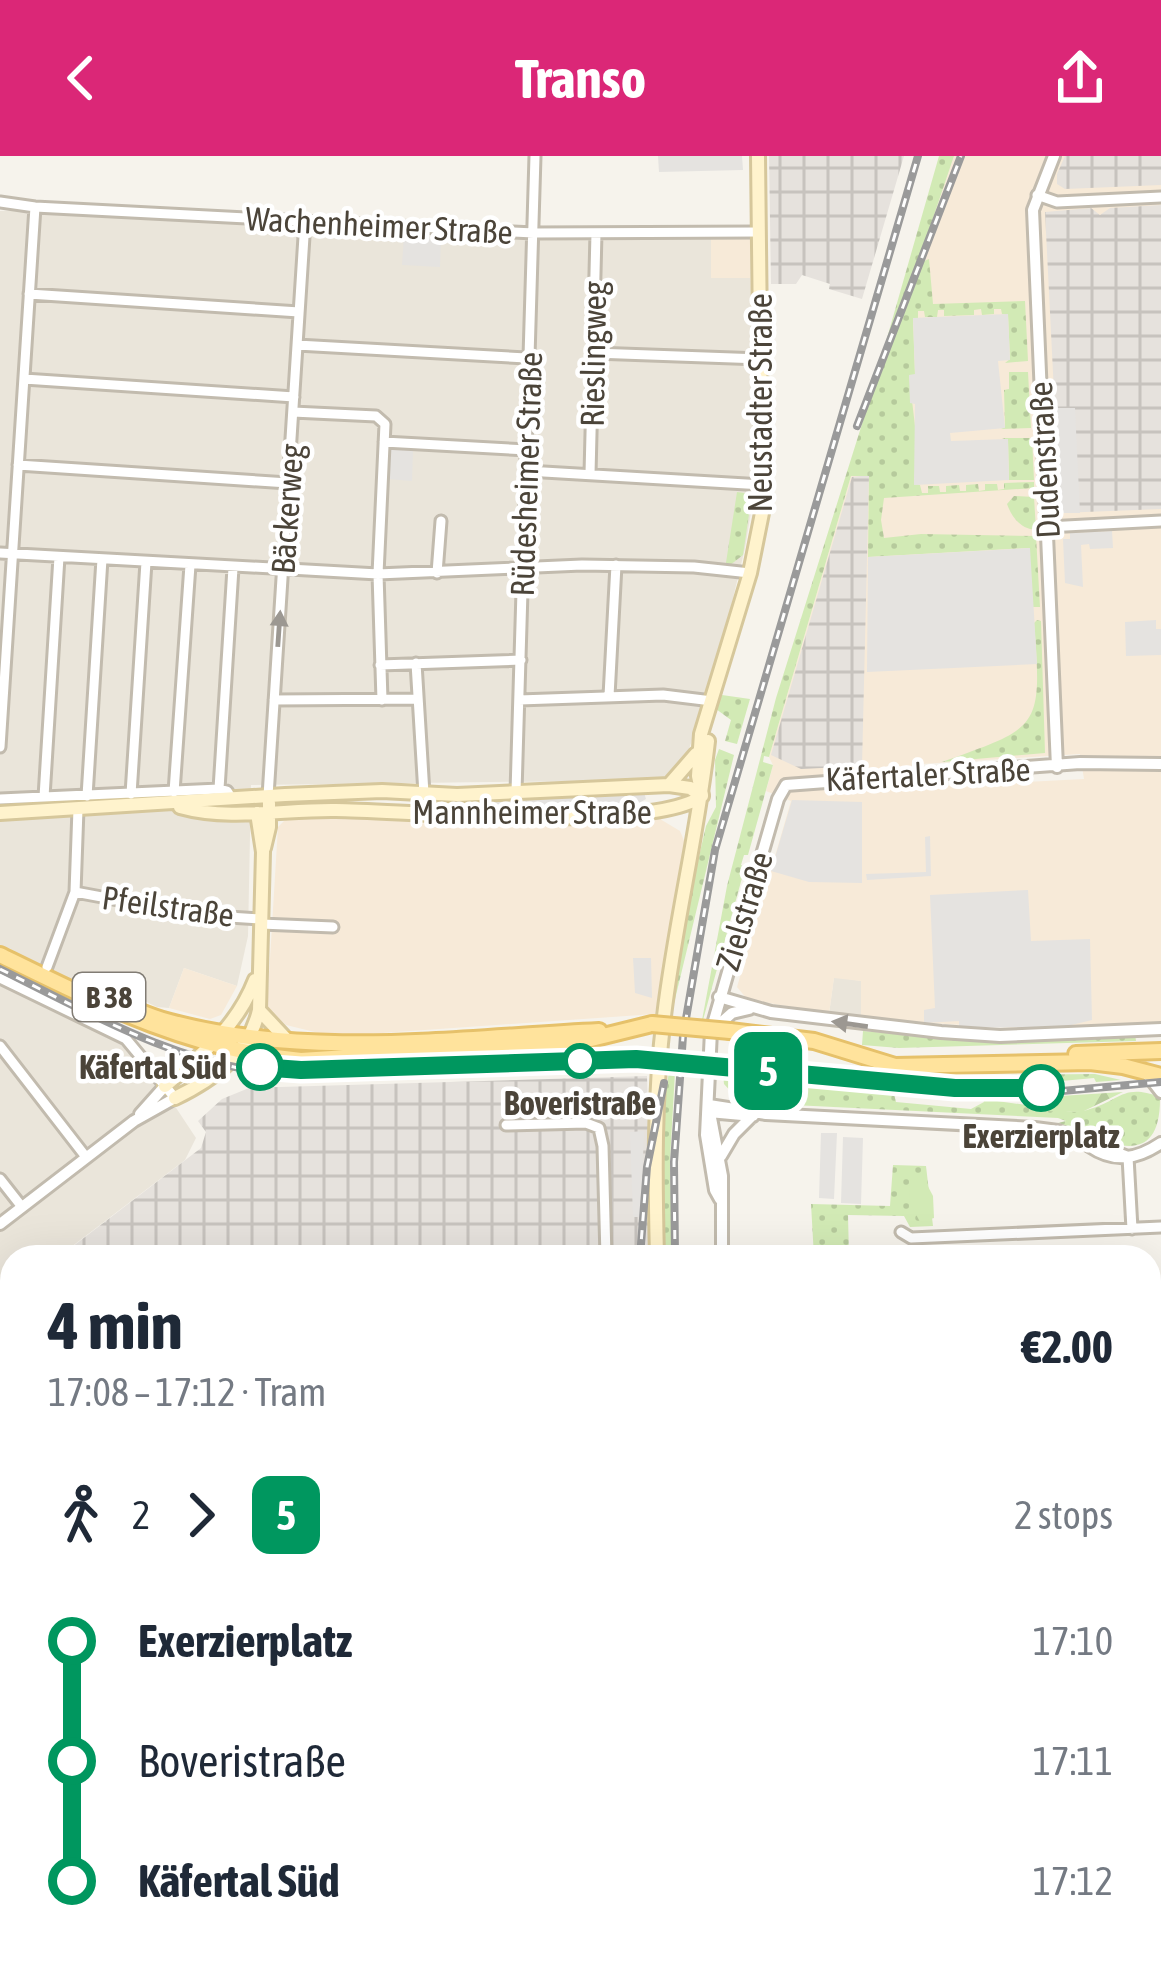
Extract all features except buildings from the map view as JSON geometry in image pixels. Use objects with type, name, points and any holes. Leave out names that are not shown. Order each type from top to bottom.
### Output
[{"type":"main road","name":"Neustadter Straße","points":[[702,796],[698,752],[750,573],[762,513],[758,156]]},
{"type":"main road","name":"Neustadter Straße","points":[[702,796],[708,716]]},
{"type":"main road","points":[[698,752],[669,785],[677,797],[668,811],[698,831]]},
{"type":"main road","name":"Mannheimer Straße","points":[[0,813],[78,815],[174,799],[382,791],[516,792],[669,785],[691,788],[702,796]]},
{"type":"main road","points":[[380,812],[387,800],[382,791]]},
{"type":"main road","points":[[401,813],[399,804],[419,793]]},
{"type":"main road","points":[[268,796],[263,812],[259,1010],[288,1041]]},
{"type":"main road","name":"Mannheimer Straße","points":[[174,799],[199,812],[226,814],[380,812],[509,817],[668,811],[702,796]]},
{"type":"main road","points":[[657,1245],[655,1134],[663,1022],[702,796]]},
{"type":"main road","points":[[226,814],[232,799]]},
{"type":"main road","name":"B 38","points":[[0,944],[147,1014],[288,1041],[374,1045],[608,1030],[638,1021],[731,1024],[805,1034],[887,1058],[1156,1051]]},
{"type":"main road","name":"B 38","points":[[0,955],[184,1038],[228,1050],[301,1060],[594,1040],[652,1022]]},
{"type":"main road","points":[[165,1085],[196,1060],[228,1050],[239,1034],[257,973]]},
{"type":"main road","points":[[175,1098],[197,1088],[259,1010]]},
{"type":"main road","name":"B 38","points":[[731,1024],[814,1041],[895,1066],[1090,1062],[1161,1076]]},
{"type":"main road","points":[[184,1038],[196,1060]]},
{"type":"street","name":"Rüdesheimer Straße","points":[[516,792],[535,156]]},
{"type":"street","name":"Dudenstraße","points":[[1054,156],[1033,210],[1046,527],[1063,767]]},
{"type":"street","points":[[1037,195],[1057,202],[1161,197]]},
{"type":"street","name":"Wachenheimer Straße","points":[[0,202],[534,233],[759,232]]},
{"type":"street","points":[[0,747],[35,207]]},
{"type":"street","name":"Bäckerweg","points":[[268,796],[305,221]]},
{"type":"street","name":"Rieslingweg","points":[[590,474],[596,233]]},
{"type":"street","points":[[29,294],[299,312]]},
{"type":"street","points":[[297,345],[526,358]]},
{"type":"street","points":[[594,353],[761,359]]},
{"type":"street","points":[[24,380],[294,398]]},
{"type":"street","points":[[293,412],[376,416],[385,424],[379,574],[382,700]]},
{"type":"street","points":[[384,442],[527,450]]},
{"type":"street","points":[[18,465],[288,483]]},
{"type":"street","points":[[526,471],[764,485]]},
{"type":"street","points":[[437,572],[441,520]]},
{"type":"street","points":[[1046,527],[1161,521]]},
{"type":"street","points":[[0,553],[283,572],[379,574],[616,565],[750,573]]},
{"type":"street","points":[[44,797],[59,556]]},
{"type":"street","points":[[87,796],[102,560]]},
{"type":"street","points":[[131,794],[146,562]]},
{"type":"street","points":[[174,799],[190,565]]},
{"type":"street","points":[[609,696],[616,565]]},
{"type":"street","points":[[232,799],[219,789],[233,568]]},
{"type":"street","points":[[380,665],[520,661]]},
{"type":"street","points":[[416,663],[419,793]]},
{"type":"street","points":[[519,700],[663,695],[712,700]]},
{"type":"street","points":[[274,700],[418,699]]},
{"type":"street","name":"Käfertaler Straße","points":[[786,785],[1161,764]]},
{"type":"street","name":"Zielstraße","points":[[720,1198],[708,1150],[711,1031],[786,785]]},
{"type":"street","name":"Mannheimer Straße","points":[[0,799],[131,794],[174,799],[219,789]]},
{"type":"street","points":[[48,964],[75,892],[78,815]]},
{"type":"street","name":"Pfeilstraße","points":[[75,892],[198,914],[333,927]]},
{"type":"street","points":[[0,978],[126,1039],[175,1098],[134,1121],[0,1224]]},
{"type":"street","points":[[718,1000],[751,1009],[905,1030],[1000,1036],[1161,1029]]},
{"type":"street","points":[[718,1000],[731,1024]]},
{"type":"street","points":[[711,1031],[751,1009]]},
{"type":"street","points":[[1124,1030],[1151,1036],[1156,1051]]},
{"type":"street","points":[[0,1046],[86,1157]]},
{"type":"street","points":[[1144,1072],[1161,1092]]},
{"type":"street","points":[[134,1121],[165,1085]]},
{"type":"street","points":[[709,1109],[751,1117],[766,1114]]},
{"type":"street","points":[[709,1109],[1035,1128],[1129,1157],[1161,1143]]},
{"type":"street","name":"Zielstraße","points":[[709,1109],[720,1159],[722,1245]]},
{"type":"street","points":[[720,1159],[734,1133],[751,1117]]},
{"type":"street","points":[[506,1124],[586,1123],[599,1128],[605,1245]]},
{"type":"street","points":[[1129,1157],[1132,1229]]},
{"type":"street","points":[[0,1178],[22,1208]]},
{"type":"street","points":[[902,1232],[911,1238],[1161,1227]]},
{"type":"shaded area","points":[[658,156],[742,156],[743,170],[659,172]]},
{"type":"shaded area","points":[[769,156],[904,156],[862,299],[802,275],[796,284],[771,284]]},
{"type":"shaded area","points":[[954,156],[1161,156],[1161,1025],[1066,1031],[861,1019],[861,981],[834,978],[829,1014],[747,999],[737,987],[791,801],[766,791],[773,765],[769,757],[851,476],[917,299],[918,262]],"holes":[[[1080,754],[1084,779],[923,787],[922,764]]]},
{"type":"shaded area","points":[[1065,156],[1161,156],[1161,185],[1065,189],[1057,184],[1057,174]]},
{"type":"shaded area","points":[[1161,205],[1161,509],[1060,513],[1045,212],[1091,208],[1100,215],[1110,208]]},
{"type":"shaded area","points":[[0,211],[540,236],[711,237],[711,278],[750,278],[758,470],[716,669],[686,758],[664,780],[251,785],[248,936],[237,986],[184,968],[169,1008],[102,981],[83,1021],[124,1041],[155,1076],[196,1138],[185,1160],[74,1245],[0,1245]]},
{"type":"shaded area","points":[[404,236],[441,238],[440,267],[402,265]]},
{"type":"shaded area","points":[[711,237],[750,237],[750,278],[711,278]]},
{"type":"shaded area","points":[[1008,314],[1010,360],[998,361],[1005,428],[950,433],[951,441],[1008,439],[1009,480],[914,485],[915,404],[910,403],[909,375],[915,374],[913,318]]},
{"type":"shaded area","points":[[1054,408],[1075,408],[1080,513],[1060,513]]},
{"type":"shaded area","points":[[389,448],[413,449],[412,481],[387,479]]},
{"type":"shaded area","points":[[869,475],[862,766],[801,769],[771,755],[852,477]]},
{"type":"shaded area","points":[[1112,531],[1113,548],[1081,545],[1083,587],[1065,583],[1063,539],[1070,539],[1070,533]]},
{"type":"shaded area","points":[[1030,548],[1037,664],[867,672],[868,557]]},
{"type":"shaded area","points":[[1156,620],[1156,629],[1161,629],[1161,655],[1126,656],[1125,622]]},
{"type":"shaded area","points":[[643,789],[646,799],[637,804],[511,811],[470,808],[472,799]]},
{"type":"shaded area","points":[[792,800],[862,802],[862,883],[809,882],[771,871]]},
{"type":"shaded area","points":[[288,817],[519,822],[660,819],[680,831],[685,843],[655,1014],[368,1034],[327,1035],[286,1025],[267,1008],[278,827]]},
{"type":"shaded area","points":[[930,836],[931,876],[867,880],[866,874],[926,872],[925,837]]},
{"type":"shaded area","points":[[1028,890],[1031,941],[1090,939],[1092,1020],[1059,1028],[924,1023],[924,1010],[935,1008],[930,895]]},
{"type":"shaded area","points":[[633,958],[651,958],[652,998],[635,993]]},
{"type":"shaded area","points":[[184,968],[237,986],[221,1015],[210,1019],[169,1008]]},
{"type":"shaded area","points":[[834,977],[862,981],[861,1019],[829,1014]]},
{"type":"shaded area","points":[[647,1076],[652,1245],[75,1245],[201,1148],[206,1132],[198,1121],[222,1099],[249,1088]]},
{"type":"shaded area","points":[[644,1131],[641,1217],[633,1217],[630,1132]]},
{"type":"shaded area","points":[[821,1133],[837,1133],[834,1199],[819,1198]]},
{"type":"shaded area","points":[[843,1137],[863,1138],[861,1204],[841,1203]]},
{"type":"green space","points":[[939,156],[954,156],[877,373]]},
{"type":"green space","points":[[929,259],[933,304],[1025,301],[1028,361],[1005,363],[1010,359],[1008,315],[1001,309],[994,309],[994,314],[982,315],[981,309],[974,310],[974,315],[944,316],[944,310],[938,310],[937,317],[925,317],[924,311],[918,311],[918,318],[913,319],[915,375],[909,375],[917,443],[914,484],[920,485],[922,493],[928,493],[928,486],[946,492],[946,486],[959,485],[960,491],[966,491],[966,485],[978,484],[979,491],[985,490],[985,484],[997,484],[998,490],[1004,489],[1004,483],[1034,482],[1034,488],[884,498],[884,538],[1036,536],[1040,607],[1033,607],[1029,548],[868,557],[869,476],[851,476],[769,757],[764,756],[763,762],[773,765],[748,855],[741,865],[745,867],[700,1031],[727,886],[776,698],[873,389],[924,261]]},
{"type":"green space","points":[[1009,372],[1028,372],[1031,428],[1001,429],[1005,427],[1004,390],[1009,389]]},
{"type":"green space","points":[[1002,438],[1032,438],[1034,480],[1009,480],[1008,440]]},
{"type":"green space","points":[[737,492],[752,494],[743,555],[725,569]]},
{"type":"green space","points":[[1014,496],[1034,497],[1036,530],[1022,525],[1012,514],[1007,504]]},
{"type":"green space","points":[[1037,620],[1041,621],[1045,753],[942,762],[998,741],[1027,720],[1037,685]]},
{"type":"green space","points":[[734,644],[722,695],[750,699],[737,744],[725,741],[731,720],[716,709]]},
{"type":"green space","points":[[719,749],[734,755],[669,1024],[689,900],[706,826],[716,807]]},
{"type":"green space","points":[[863,1031],[981,1041],[1135,1034],[1136,1041],[899,1048],[862,1045]]},
{"type":"green space","points":[[724,1062],[894,1076],[1095,1074],[1121,1080],[997,1087]]},
{"type":"green space","points":[[669,1071],[675,1072],[672,1245],[663,1245],[661,1128]]},
{"type":"green space","points":[[723,1074],[799,1081],[816,1094],[764,1094],[740,1084],[724,1084]]},
{"type":"green space","points":[[799,1081],[893,1090],[896,1102],[971,1109],[984,1102],[982,1097],[1026,1105],[1024,1098],[1044,1097],[1039,1108],[1076,1112],[1129,1093],[1160,1097],[1150,1138],[1124,1146],[1058,1123],[1066,1121],[1058,1118],[754,1103],[735,1096],[724,1084],[740,1084],[764,1094],[802,1085]]},
{"type":"green space","points":[[1123,1092],[1082,1112],[1039,1108],[1044,1097]]},
{"type":"green space","points":[[893,1165],[926,1166],[933,1226],[910,1227],[904,1216],[848,1215],[849,1245],[813,1245],[811,1204],[890,1206]]},
{"type":"green space","points":[[923,1177],[933,1196],[934,1218],[920,1222],[910,1203],[909,1181]]},
{"type":"railway","points":[[675,1245],[674,1162],[683,1036],[715,850],[918,156]]},
{"type":"railway","points":[[857,426],[961,156]]},
{"type":"railway","points":[[0,969],[170,1048],[279,1074],[633,1064],[975,1093],[1161,1082]]},
{"type":"railway","points":[[641,1245],[647,1167],[664,1083]]},
{"type":"tram line","name":"5","points":[[260,1067],[301,1070],[636,1059],[955,1088],[1041,1088]]},
{"type":"place","name":"Boveristraße","points":[[580,1061]]},
{"type":"place","name":"Käfertal Süd","points":[[260,1067]]},
{"type":"place","name":"Exerzierplatz","points":[[1041,1088]]}]
